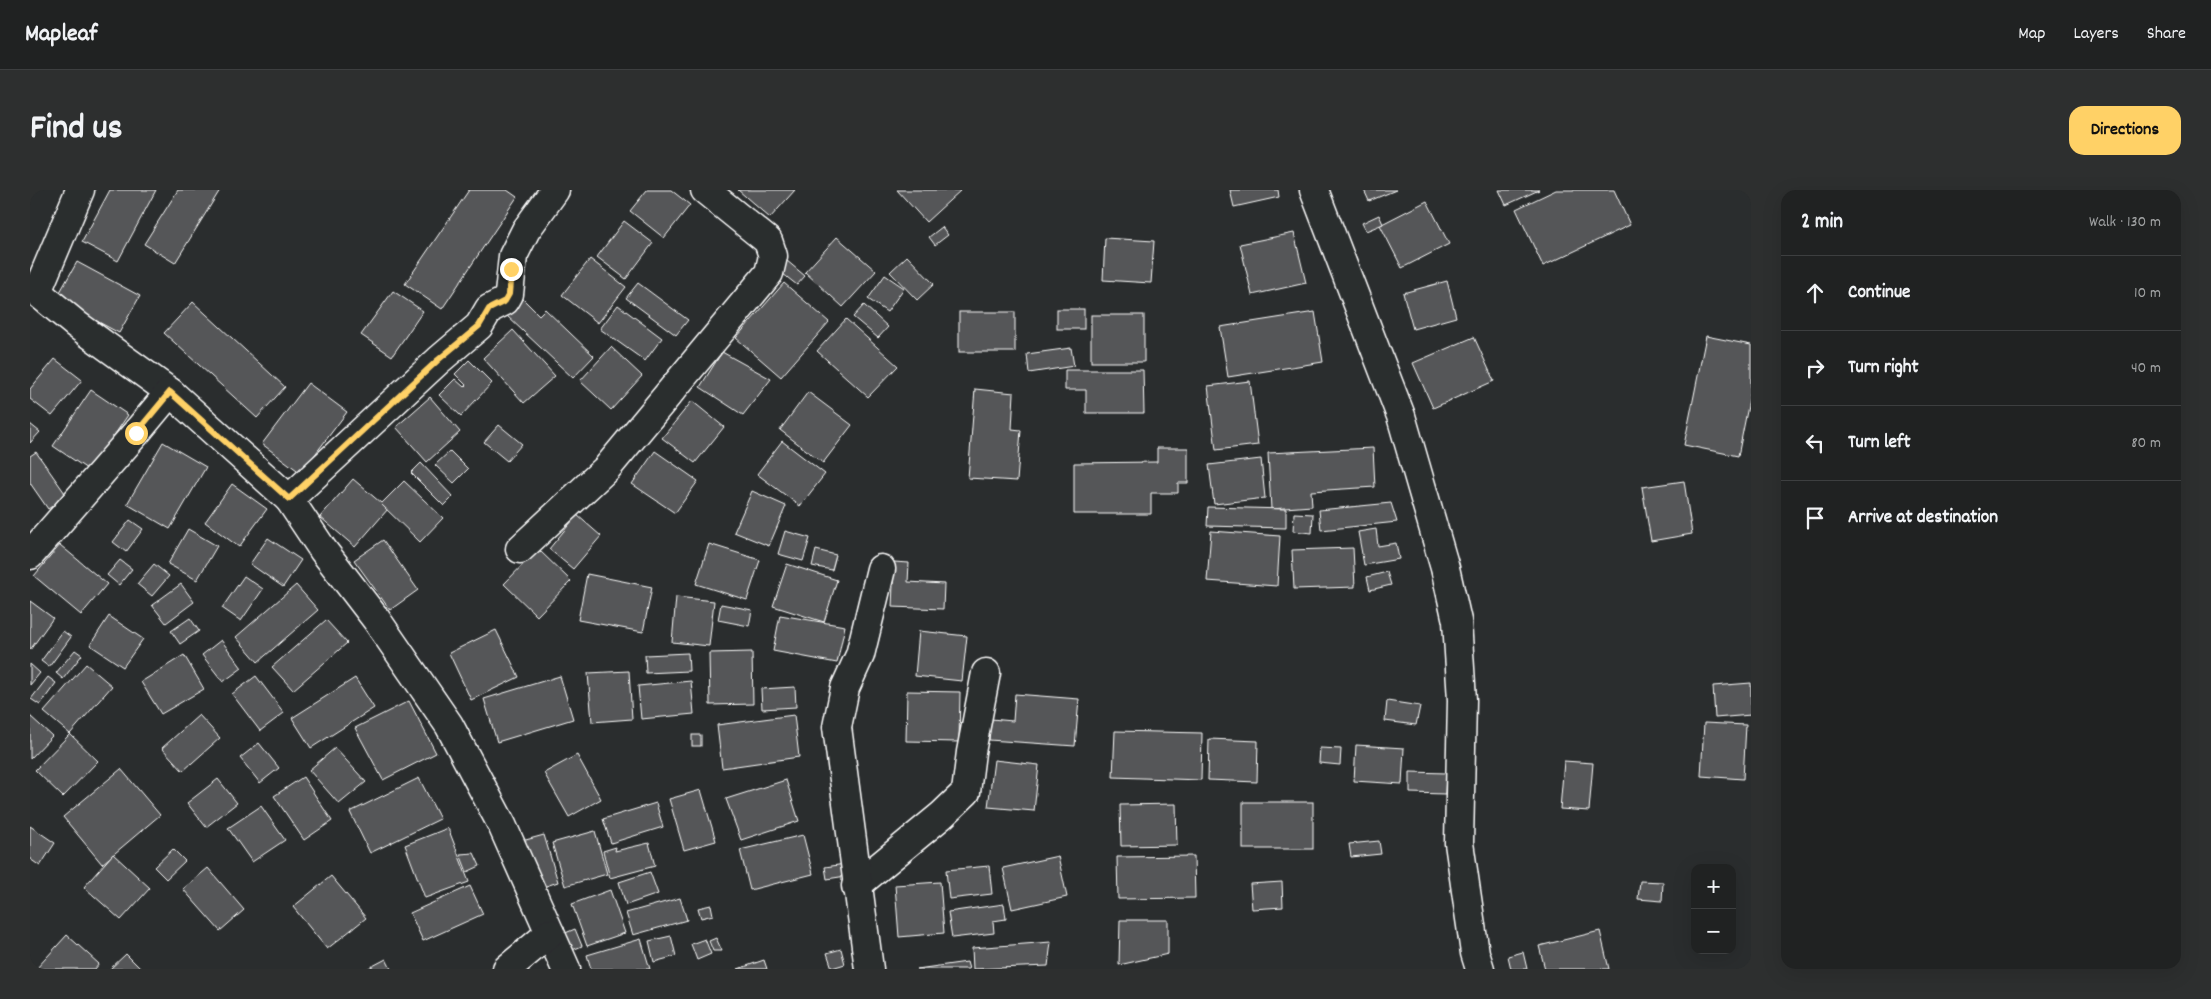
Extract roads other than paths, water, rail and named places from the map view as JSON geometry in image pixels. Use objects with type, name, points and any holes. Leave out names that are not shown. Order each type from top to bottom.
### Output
[{"type":"street","points":[[80,190],[37,292],[77,325],[170,392],[289,499],[323,550],[376,619],[449,725],[502,825],[566,969]]},
{"type":"street","points":[[289,499],[438,360],[479,326],[489,309],[505,301],[509,294],[513,256],[526,230],[556,190]]},
{"type":"street","points":[[520,550],[607,468],[769,273],[773,256],[768,240],[705,190]]},
{"type":"street","points":[[1314,190],[1401,416],[1445,568],[1457,621],[1462,700],[1459,842],[1475,953],[1480,969]]},
{"type":"street","points":[[30,555],[170,392]]},
{"type":"street","points":[[869,969],[856,886],[837,727],[845,688],[860,654],[881,568]]},
{"type":"street","points":[[856,886],[942,816],[966,792],[971,752],[986,673]]},
{"type":"street","points":[[507,969],[550,932]]}]
